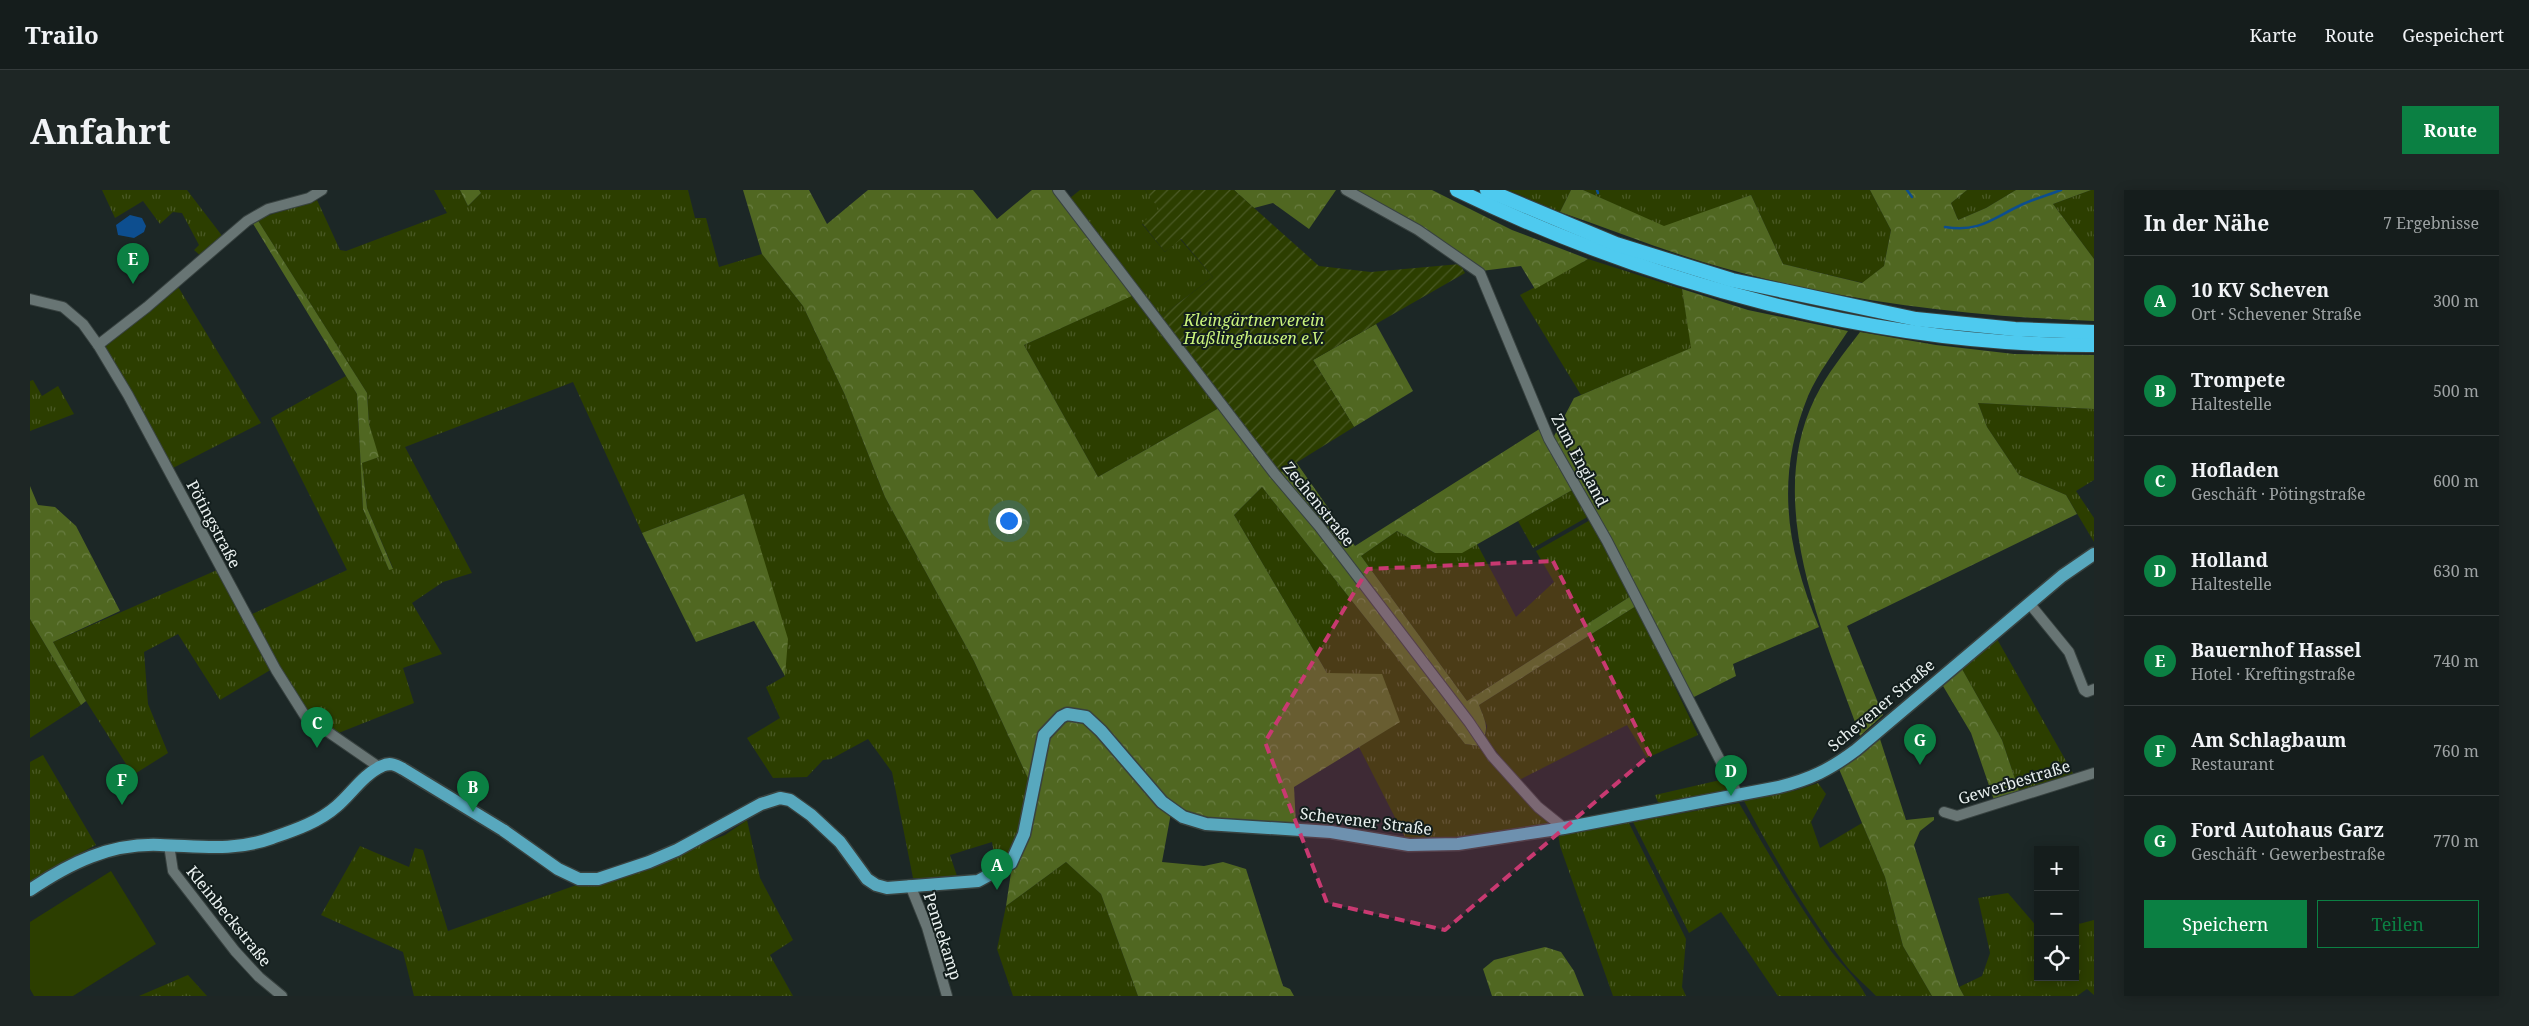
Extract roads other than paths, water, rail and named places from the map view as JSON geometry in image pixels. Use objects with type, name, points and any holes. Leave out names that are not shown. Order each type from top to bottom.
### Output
[{"type":"highway","points":[[1457,190],[1541,229],[1635,264],[1692,283],[1768,303],[1850,321],[1928,332],[2000,341],[2094,345]]},
{"type":"highway","points":[[1486,190],[1616,244],[1732,280],[1916,318],[2015,329],[2094,332]]},
{"type":"main road","name":"Schevener Straße","points":[[379,767],[390,764],[404,769],[503,830],[558,869],[579,878],[604,877],[659,858],[774,799],[790,800],[811,815],[840,842],[867,879],[876,885],[887,888],[978,881],[998,872],[1010,863],[1024,834],[1044,735],[1061,717],[1067,714],[1086,717],[1162,802],[1183,817],[1206,824],[1331,832],[1428,846],[1458,844],[1564,828],[1738,795],[1813,777],[1827,771],[1856,750],[2062,576],[2094,554]]},
{"type":"main road","points":[[30,890],[60,870],[100,852],[131,846],[209,849],[240,846],[273,838],[308,824],[336,807],[379,767]]},
{"type":"street","points":[[98,345],[147,307],[247,220],[268,209],[309,198],[322,190]]},
{"type":"street","name":"Zechenstraße","points":[[1058,190],[1274,473],[1319,526],[1469,722],[1492,756],[1538,806],[1564,828]]},
{"type":"street","name":"Zum England","points":[[1346,190],[1418,230],[1480,273],[1549,439],[1607,541],[1738,795]]},
{"type":"street","name":"Pötingstraße","points":[[31,296],[63,307],[74,315],[98,345],[128,394],[276,670],[305,716],[379,767]]},
{"type":"street","points":[[2029,603],[2069,652],[2084,690],[2087,692],[2094,689]]},
{"type":"street","name":"Gewerbestraße","points":[[1944,812],[1957,816],[2094,773]]},
{"type":"street","name":"Kleinbeckstraße","points":[[169,846],[173,871],[234,951],[259,977],[282,996]]},
{"type":"street","name":"Pennekamp","points":[[910,885],[927,927],[947,996]]},
{"type":"water","points":[[130,215],[142,218],[146,226],[144,232],[134,238],[118,235],[116,225]]},
{"type":"waterway","points":[[1907,190],[1912,197]]},
{"type":"waterway","points":[[1945,227],[1967,228],[1977,226],[2026,203],[2061,190]]},
{"type":"place","name":"Bauernhof Hassel","points":[[133,284]]},
{"type":"place","name":"Hofladen","points":[[317,748]]},
{"type":"place","name":"Ford Autohaus Garz","points":[[1920,765]]},
{"type":"place","name":"Holland","points":[[1731,796]]},
{"type":"place","name":"Am Schlagbaum","points":[[122,805]]},
{"type":"place","name":"Trompete","points":[[473,812]]},
{"type":"place","name":"10 KV Scheven","points":[[997,890]]},
{"type":"park label","name":"Kleingärtnerverein Haßlinghausen e.V.","points":[[1254,329]]}]
